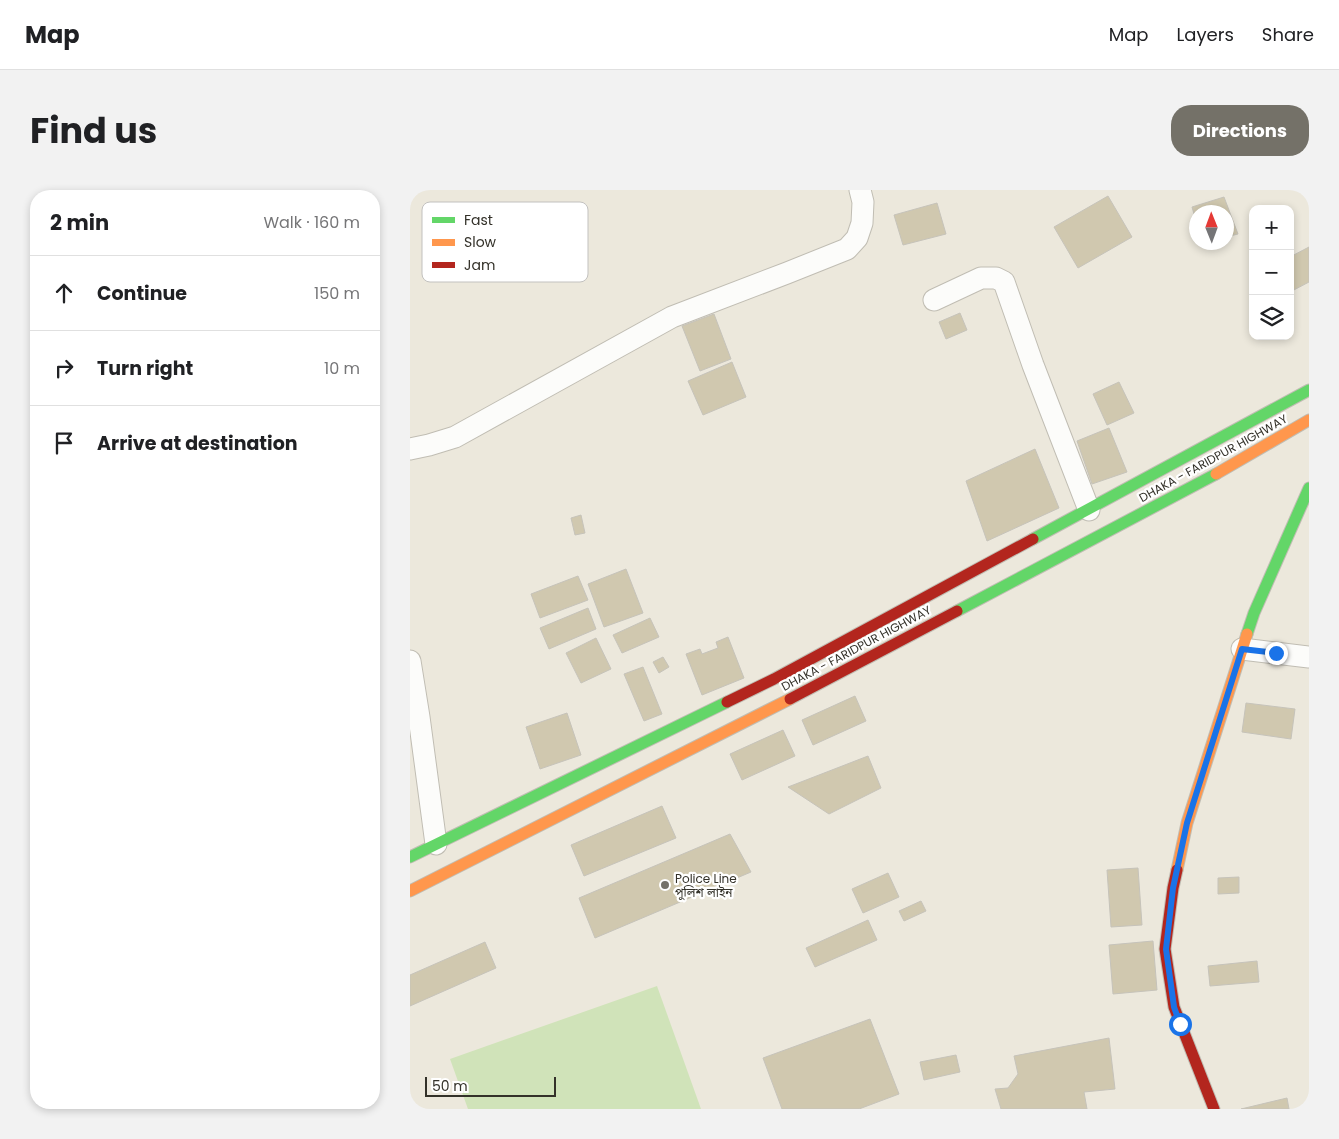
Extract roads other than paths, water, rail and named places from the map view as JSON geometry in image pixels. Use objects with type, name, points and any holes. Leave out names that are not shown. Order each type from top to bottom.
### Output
[{"type":"main road","name":"DHAKA - FARIDPUR HIGHWAY","points":[[410,890],[784,702],[1054,545],[1089,510],[1309,390]]},
{"type":"main road","name":"DHAKA - FARIDPUR HIGHWAY","points":[[410,857],[1054,545],[1223,470],[1309,420]]},
{"type":"main road","points":[[1214,1109],[1174,1007],[1166,949],[1173,888],[1187,823],[1254,612],[1309,488]]},
{"type":"street","points":[[410,449],[455,437],[672,317],[847,248],[857,238],[862,223],[863,202],[860,190]]},
{"type":"street","points":[[934,300],[981,278],[996,278],[1004,282],[1033,365],[1089,510]]},
{"type":"street","points":[[1242,649],[1309,657]]},
{"type":"street","points":[[410,661],[436,844]]},
{"type":"place","name":"Police Line পুলিশ লাইন","points":[[665,885]]}]
